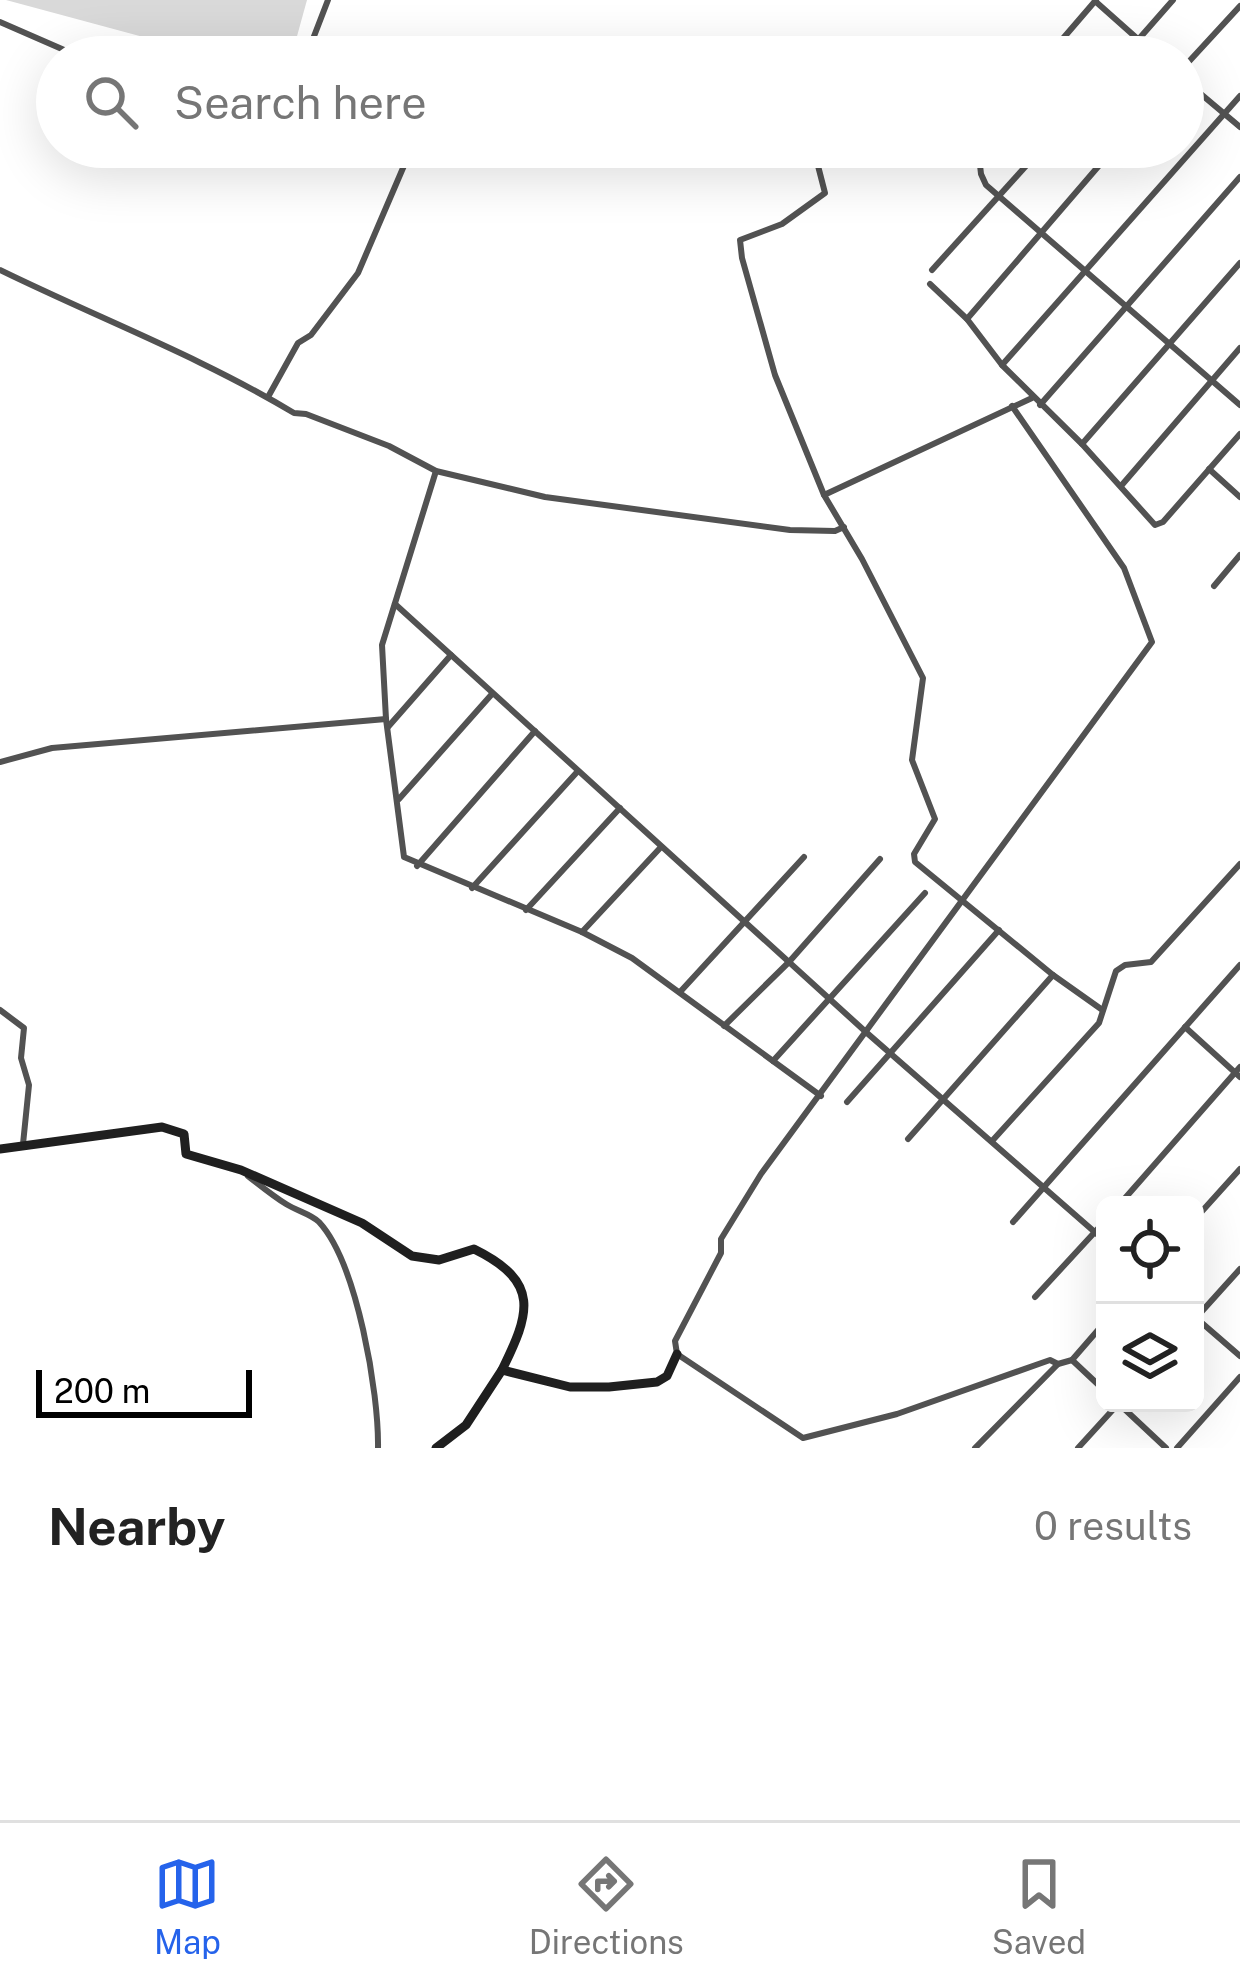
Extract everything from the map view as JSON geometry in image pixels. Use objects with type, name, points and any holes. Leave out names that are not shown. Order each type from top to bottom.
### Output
[{"type":"street","points":[[313,36],[328,0]]},
{"type":"street","points":[[1142,36],[1173,0]]},
{"type":"street","points":[[1065,36],[1095,1],[1134,36]]},
{"type":"street","points":[[1204,45],[1240,5]]},
{"type":"street","points":[[0,22],[36,38]]},
{"type":"street","points":[[1204,96],[1240,127]]},
{"type":"street","points":[[1204,136],[1240,96]]},
{"type":"street","points":[[268,397],[298,343],[311,335],[358,274],[403,168]]},
{"type":"street","points":[[819,168],[825,193],[782,224],[740,240],[776,375],[824,495],[923,678],[912,760],[934,819],[914,854],[915,862],[1101,1009]]},
{"type":"street","points":[[981,168],[982,179],[999,196],[1240,405]]},
{"type":"street","points":[[932,270],[1024,168]]},
{"type":"street","points":[[968,319],[1097,168]]},
{"type":"street","points":[[1002,365],[1175,168]]},
{"type":"street","points":[[1040,405],[1240,176]]},
{"type":"street","points":[[1082,444],[1240,263]]},
{"type":"street","points":[[0,270],[185,354],[295,413],[306,413],[389,446],[436,471],[545,496],[790,530],[844,527]]},
{"type":"street","points":[[930,284],[968,319],[1032,398],[1082,444],[1158,527],[1240,434]]},
{"type":"street","points":[[1120,487],[1240,348]]},
{"type":"street","points":[[824,495],[1032,398]]},
{"type":"street","points":[[502,1370],[570,1387],[657,1382],[667,1376],[677,1354],[675,1341],[721,1253],[721,1239],[761,1174],[1152,642],[1124,568],[1012,406]]},
{"type":"street","points":[[1209,469],[1240,496]]},
{"type":"street","points":[[436,471],[382,644],[404,857],[632,958],[821,1096]]},
{"type":"street","points":[[1214,586],[1240,555]]},
{"type":"street","points":[[395,604],[867,1033],[1095,1232],[1036,1297]]},
{"type":"street","points":[[0,762],[52,748],[387,723],[451,655]]},
{"type":"street","points":[[399,799],[493,693]]},
{"type":"street","points":[[417,866],[535,731]]},
{"type":"street","points":[[472,888],[578,771]]},
{"type":"street","points":[[526,910],[620,808]]},
{"type":"street","points":[[582,932],[662,847]]},
{"type":"street","points":[[680,992],[804,857]]},
{"type":"street","points":[[724,1026],[789,962],[880,859]]},
{"type":"street","points":[[993,1140],[1099,1024],[1116,971],[1151,962],[1240,864]]},
{"type":"street","points":[[773,1061],[925,893]]},
{"type":"street","points":[[848,1102],[999,930]]},
{"type":"street","points":[[1013,1222],[1240,965]]},
{"type":"street","points":[[908,1139],[1053,975]]},
{"type":"street","points":[[0,1010],[24,1028],[21,1058],[29,1085],[23,1144]]},
{"type":"street","points":[[1127,1196],[1238,1072],[1185,1027]]},
{"type":"street","points":[[0,1149],[162,1127],[184,1134],[186,1154],[241,1170],[362,1223],[412,1256],[439,1260],[474,1250],[501,1263],[524,1296],[524,1324],[502,1370],[466,1425],[436,1448]]},
{"type":"street","points":[[1204,1210],[1240,1169]]},
{"type":"street","points":[[241,1170],[291,1208],[316,1219],[331,1239],[360,1318],[374,1378],[378,1448]]},
{"type":"street","points":[[1204,1308],[1240,1269]]},
{"type":"street","points":[[1204,1326],[1240,1356]]},
{"type":"street","points":[[975,1448],[1096,1332]]},
{"type":"street","points":[[677,1354],[803,1438],[897,1414],[1050,1360],[1058,1364]]},
{"type":"street","points":[[1072,1360],[1096,1383]]},
{"type":"street","points":[[1177,1448],[1240,1377]]},
{"type":"street","points":[[1078,1448],[1110,1412]]},
{"type":"street","points":[[1128,1412],[1166,1448]]},
{"type":"shaded area","points":[[6,0],[307,0],[297,36],[140,36]]}]
